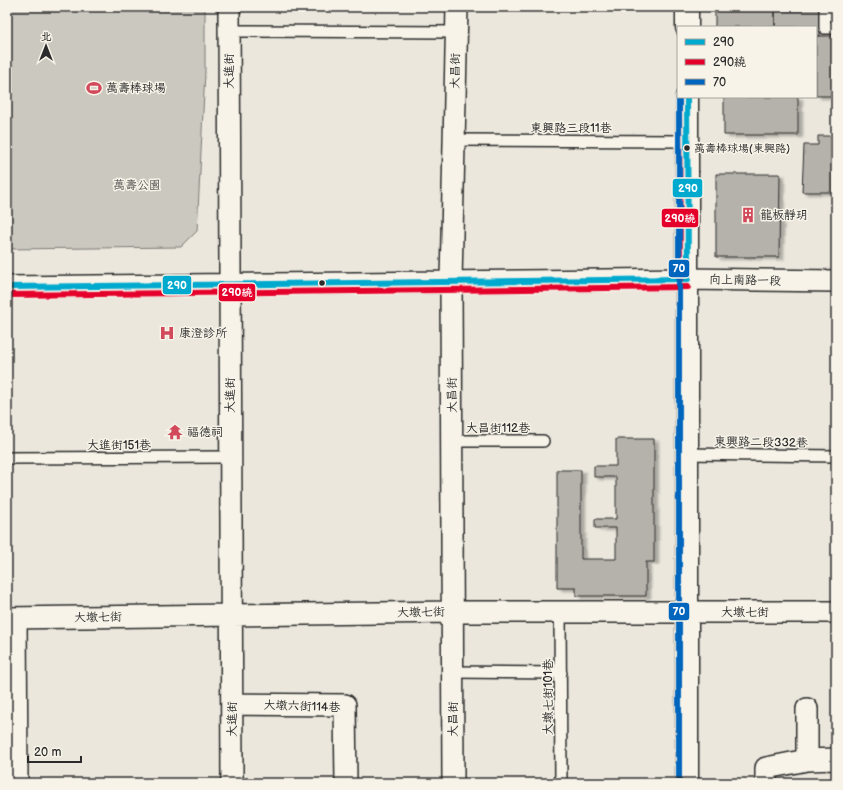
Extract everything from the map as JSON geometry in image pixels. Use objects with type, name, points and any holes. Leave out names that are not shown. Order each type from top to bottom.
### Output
[{"type":"street","name":"大進街","points":[[229,7],[230,614],[232,783]]},
{"type":"street","name":"大昌街","points":[[453,783],[451,281],[457,7]]},
{"type":"street","points":[[687,7],[687,26]]},
{"type":"street","points":[[686,783],[686,454],[688,279],[687,98]]},
{"type":"street","name":"向上南路一段","points":[[7,287],[230,283],[688,279],[836,281]]},
{"type":"street","name":"大墩七街","points":[[12,618],[452,612],[836,612]]},
{"type":"street","points":[[12,618],[17,783]]},
{"type":"street","name":"大墩六街114巷","points":[[232,704],[345,705],[346,783]]},
{"type":"street","points":[[807,709],[807,760]]},
{"type":"street","points":[[766,775],[807,760],[836,759]]},
{"type":"lane","points":[[825,7],[825,28],[836,28]]},
{"type":"lane","points":[[229,31],[456,32]]},
{"type":"lane","name":"東興路三段11巷","points":[[454,140],[687,141]]},
{"type":"lane","name":"大昌街112巷","points":[[452,442],[543,442]]},
{"type":"lane","name":"東興路二段332巷","points":[[686,454],[836,456]]},
{"type":"lane","name":"大進街151巷","points":[[7,458],[230,457]]},
{"type":"lane","name":"大墩七街101巷","points":[[560,612],[561,783]]},
{"type":"lane","points":[[453,672],[561,673]]},
{"type":"green space","name":"萬壽公園","points":[[7,7],[205,7],[205,72],[197,231],[181,247],[7,249]]},
{"type":"building","points":[[715,7],[775,7],[775,26],[715,26]]},
{"type":"building","points":[[775,7],[820,7],[820,36],[817,36],[817,26],[775,26]]},
{"type":"building","points":[[817,36],[836,36],[836,96],[817,96]]},
{"type":"building","points":[[724,98],[798,98],[798,135],[724,135]]},
{"type":"building","points":[[818,136],[836,136],[836,192],[802,192],[804,145],[818,145]]},
{"type":"building","name":"龍板靜玥","points":[[716,174],[780,174],[779,257],[716,257]]},
{"type":"building","points":[[616,439],[654,439],[654,562],[646,562],[646,596],[576,596],[576,588],[557,588],[557,470],[581,470],[581,559],[616,559],[616,528],[595,528],[595,519],[616,519],[616,477],[594,477],[594,466],[616,466]]},
{"type":"transit line","name":"290繞","points":[[679,98],[680,279]]},
{"type":"transit line","name":"70","points":[[679,98],[679,783]]},
{"type":"transit line","name":"290","points":[[687,98],[688,279]]},
{"type":"transit line","name":"290","points":[[7,287],[688,279]]},
{"type":"transit line","name":"290繞","points":[[7,295],[688,287]]},
{"type":"place","name":"萬壽棒球場","points":[[94,88]]},
{"type":"place","name":"萬壽棒球場(東興路)","points":[[687,148]]},
{"type":"place","name":"龍板靜玥","points":[[748,215]]},
{"type":"place","name":"康澄診所","points":[[167,333]]},
{"type":"place","name":"福德祠","points":[[175,432]]}]
